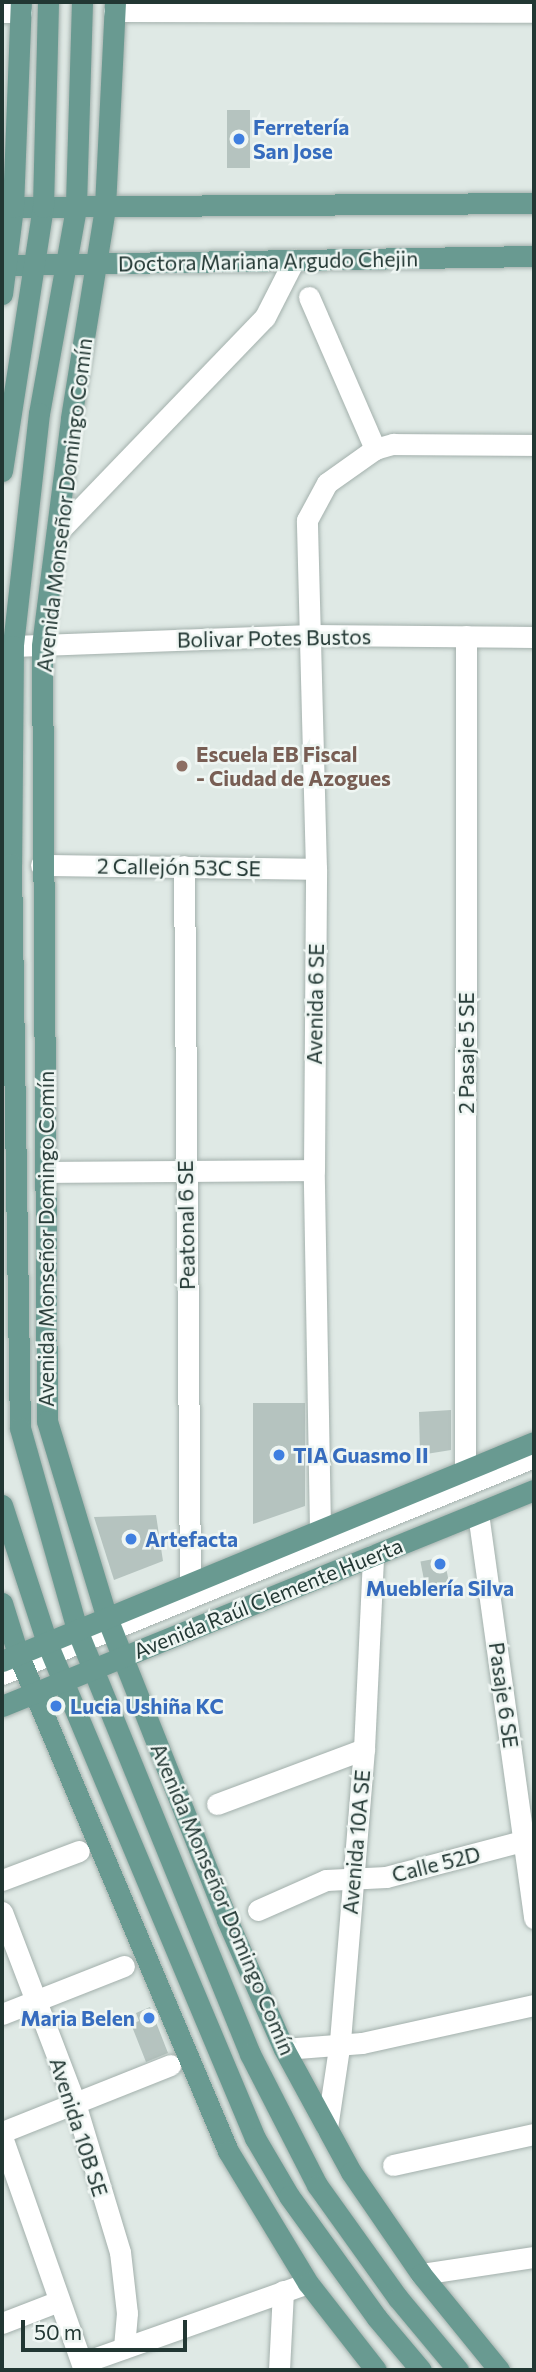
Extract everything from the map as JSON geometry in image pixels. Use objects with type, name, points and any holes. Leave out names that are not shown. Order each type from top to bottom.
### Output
[{"type":"main road","points":[[2,471],[43,207],[48,2]]},
{"type":"main road","name":"Avenida Monseñor Domingo Comín","points":[[82,2],[76,208],[69,266],[39,413],[13,646],[11,864],[20,1428],[92,1669],[250,2054],[317,2185],[398,2298],[458,2370]]},
{"type":"main road","name":"Avenida Monseñor Domingo Comín","points":[[115,7],[105,208],[71,419],[42,646],[41,866],[47,1172],[47,1421],[109,1624],[284,2049],[351,2172],[421,2274],[496,2369]]},
{"type":"main road","points":[[2,294],[15,8]]},
{"type":"main road","points":[[8,207],[534,203]]},
{"type":"main road","name":"Doctora Mariana Argudo Chejin","points":[[5,265],[534,256]]},
{"type":"main road","name":"Avenida Raúl Clemente Huerta","points":[[15,1660],[109,1624],[190,1584],[534,1442]]},
{"type":"main road","name":"Avenida Raúl Clemente Huerta","points":[[2,1706],[534,1490]]},
{"type":"main road","points":[[2,1505],[49,1649],[255,2138],[297,2207],[421,2370]]},
{"type":"main road","points":[[2,1603],[15,1660],[36,1692],[185,2059],[228,2151],[308,2283],[376,2370]]},
{"type":"main road","points":[[228,2001],[258,1991]]},
{"type":"main road","points":[[228,2151],[255,2138]]},
{"type":"street","points":[[115,7],[534,12]]},
{"type":"street","points":[[58,532],[265,317],[294,260]]},
{"type":"street","points":[[309,297],[376,449],[393,444],[534,445]]},
{"type":"street","name":"Avenida 6 SE","points":[[320,1530],[314,1170],[316,869],[307,520],[327,483],[376,449]]},
{"type":"street","name":"Bolivar Potes Bustos","points":[[13,646],[311,635],[534,637]]},
{"type":"street","name":"2 Pasaje 5 SE","points":[[465,1471],[466,636]]},
{"type":"street","name":"2 Callejón 53C SE","points":[[41,866],[316,869]]},
{"type":"street","name":"Peatonal 6 SE","points":[[184,866],[190,1584]]},
{"type":"street","points":[[47,1172],[314,1170]]},
{"type":"street","points":[[109,1624],[534,1457]]},
{"type":"street","name":"Pasaje 6 SE","points":[[478,1513],[530,1839],[534,1919]]},
{"type":"street","name":"Avenida 10A SE","points":[[327,2128],[340,2042],[364,1749],[373,1555]]},
{"type":"street","points":[[2,1674],[15,1660]]},
{"type":"street","points":[[217,1804],[364,1749]]},
{"type":"street","name":"Calle 52D","points":[[258,1910],[319,1882],[386,1877],[530,1839]]},
{"type":"street","points":[[2,1880],[79,1851]]},
{"type":"street","name":"Avenida 10B SE","points":[[2,1912],[75,2103],[120,2252],[127,2313],[124,2348]]},
{"type":"street","points":[[2,2014],[124,1966]]},
{"type":"street","points":[[284,2049],[340,2042],[362,2043],[534,2006]]},
{"type":"street","points":[[170,2065],[2,2134],[83,2367],[124,2348],[308,2283]]},
{"type":"street","points":[[393,2165],[534,2134]]},
{"type":"street","points":[[421,2274],[534,2257]]},
{"type":"street","points":[[279,2370],[283,2291]]},
{"type":"street","points":[[2,2323],[59,2301]]},
{"type":"street","points":[[353,2343],[360,2370]]},
{"type":"building","name":"Ferretería San Jose","points":[[227,110],[250,110],[250,168],[227,168]]},
{"type":"building","name":"TIA Guasmo II","points":[[253,1403],[305,1403],[305,1506],[253,1524]]},
{"type":"building","points":[[451,1410],[451,1450],[420,1455],[419,1412]]},
{"type":"building","name":"Artefacta","points":[[156,1515],[163,1561],[114,1580],[94,1517]]},
{"type":"building","points":[[444,1557],[450,1589],[427,1594],[420,1562]]},
{"type":"building","points":[[150,2007],[168,2053],[146,2062],[131,2024],[139,2021],[136,2013]]},
{"type":"place","name":"Ferretería San Jose","points":[[239,139]]},
{"type":"place","name":"Escuela EB Fiscal - Ciudad de Azogues","points":[[182,766]]},
{"type":"place","name":"TIA Guasmo II","points":[[279,1455]]},
{"type":"place","name":"Artefacta","points":[[131,1539]]},
{"type":"place","name":"Mueblería Silva","points":[[440,1564]]},
{"type":"place","name":"Lucia Ushiña KC","points":[[56,1706]]},
{"type":"place","name":"Maria Belen","points":[[149,2018]]}]
